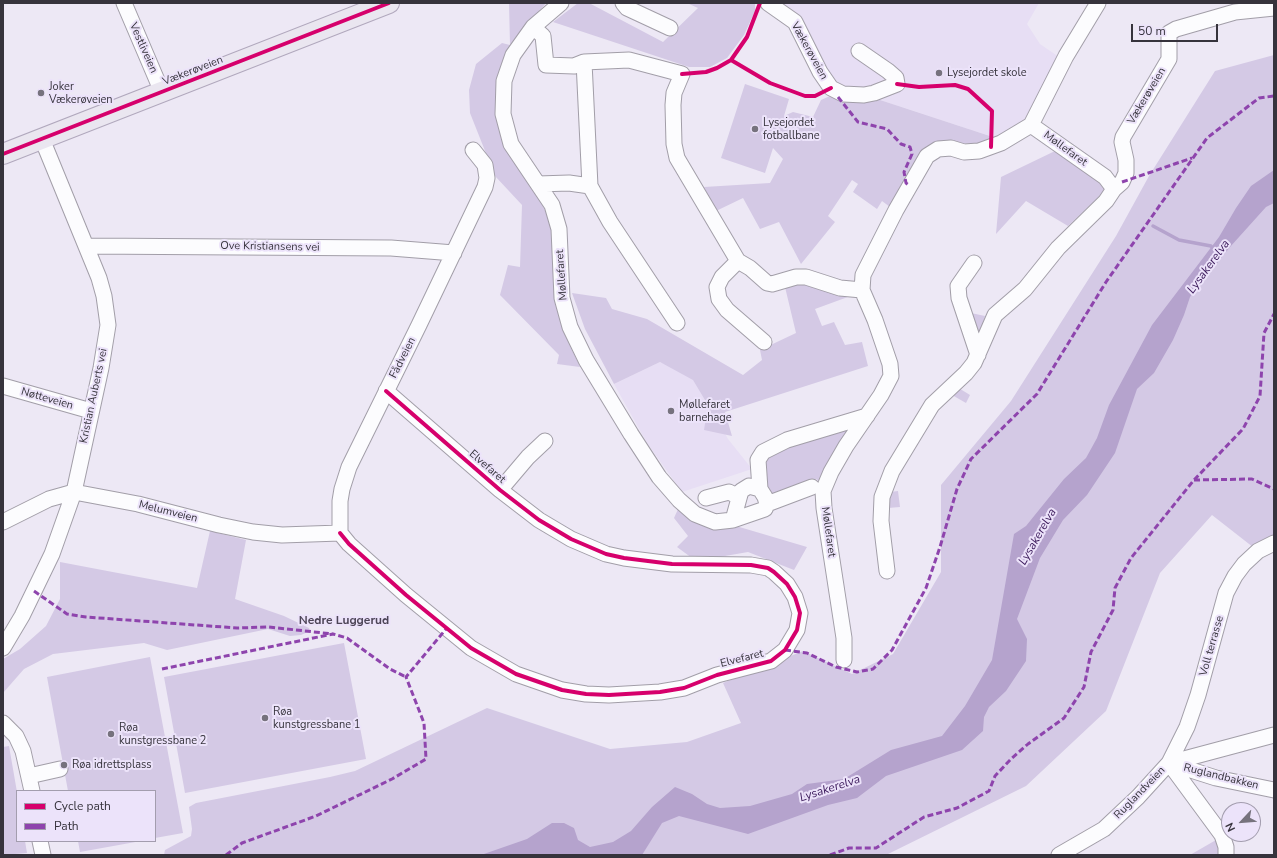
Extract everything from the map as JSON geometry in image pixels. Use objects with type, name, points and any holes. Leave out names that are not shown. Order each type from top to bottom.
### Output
[{"type":"main road","name":"Vækerøveien","points":[[3,154],[389,3]]},
{"type":"street","name":"Vestliveien","points":[[124,3],[162,92]]},
{"type":"street","name":"Møllefaret","points":[[561,3],[533,27],[520,43],[507,68],[504,81],[503,114],[511,144],[552,205],[559,229],[562,298],[570,328],[586,360],[630,434],[659,477],[679,500],[695,514],[715,522],[733,520],[765,509],[767,504],[812,487]]},
{"type":"street","points":[[623,3],[627,8],[670,28]]},
{"type":"street","name":"Vækerøveien","points":[[768,3],[795,22],[820,72],[831,88],[843,94],[864,95],[886,90],[897,84],[896,78],[859,50]]},
{"type":"street","points":[[1031,126],[1066,56],[1098,3]]},
{"type":"street","name":"Vækerøveien","points":[[1114,189],[1122,182],[1126,173],[1126,160],[1122,142],[1123,137],[1168,59],[1169,33],[1176,29],[1235,12],[1274,8]]},
{"type":"street","points":[[533,27],[544,36],[546,65],[574,66],[584,62],[629,60],[682,74],[674,93],[673,105],[674,144],[677,158],[738,261],[750,268],[767,283],[796,277],[806,277],[840,288],[862,290]]},
{"type":"street","points":[[584,62],[590,186],[610,222],[676,323]]},
{"type":"street","name":"Møllefaret","points":[[844,660],[844,638],[825,514],[823,491],[830,472],[881,395],[891,376],[890,364],[862,290],[862,283],[866,267],[927,156],[938,149],[951,148],[964,152],[979,151],[1001,143],[1031,126],[1105,177],[1114,189]]},
{"type":"street","name":"Kristian Auberts vei","points":[[3,648],[22,616],[52,554],[74,492],[108,325],[104,296],[86,246],[42,139]]},
{"type":"street","name":"Fådveien","points":[[340,533],[342,488],[349,468],[485,187],[487,178],[485,165],[473,150]]},
{"type":"street","points":[[538,184],[570,183],[590,186]]},
{"type":"street","points":[[887,571],[882,522],[882,497],[886,483],[932,405],[966,373],[978,354],[994,315],[1025,289],[1058,248],[1106,201],[1114,189]]},
{"type":"street","name":"Ove Kristiansens vei","points":[[86,246],[391,248],[454,253]]},
{"type":"street","points":[[738,261],[722,277],[717,287],[720,299],[727,310],[764,342]]},
{"type":"street","points":[[974,263],[958,286],[959,298],[978,354]]},
{"type":"street","name":"Nøtteveien","points":[[3,386],[91,411]]},
{"type":"street","name":"Elvefaret","points":[[340,533],[349,544],[406,595],[471,648],[516,674],[562,690],[586,694],[633,695],[684,688],[717,675],[771,661],[785,650],[795,634],[800,613],[795,598],[780,576],[768,568],[745,565],[672,564],[624,558],[606,554],[571,539],[552,529],[500,490],[386,391]]},
{"type":"street","points":[[767,504],[760,489],[758,460],[763,452],[787,440],[867,416]]},
{"type":"street","points":[[500,490],[528,457],[545,441]]},
{"type":"street","points":[[733,520],[741,491],[750,486],[760,489]]},
{"type":"street","name":"Melumveien","points":[[3,522],[49,499],[74,492],[138,504],[218,525],[253,532],[282,535],[340,533]]},
{"type":"street","points":[[706,498],[729,492],[739,496]]},
{"type":"street","name":"Voll terrasse","points":[[1169,763],[1187,727],[1198,695],[1229,587],[1244,564],[1258,551],[1274,543]]},
{"type":"street","points":[[3,723],[20,744],[32,790]]},
{"type":"street","name":"Ruglandveien","points":[[1059,855],[1104,829],[1138,797],[1169,763],[1274,735]]},
{"type":"street","points":[[1169,763],[1214,822],[1222,835],[1226,848],[1226,855]]},
{"type":"street","name":"Ruglandbakken","points":[[1169,763],[1216,778],[1274,790]]},
{"type":"street","points":[[29,776],[60,769]]},
{"type":"street","points":[[40,842],[43,855]]},
{"type":"shaded area","points":[[509,3],[546,3],[510,45]]},
{"type":"shaded area","points":[[578,3],[589,3],[663,42],[698,8],[687,3],[755,3],[755,11],[744,35],[727,58],[710,67],[689,67],[553,22]]},
{"type":"shaded area","name":"Lysejordet skole","points":[[776,3],[1039,3],[1027,24],[1040,44],[1059,57],[1024,123],[999,139],[874,98],[839,96]]},
{"type":"shaded area","points":[[502,43],[510,45],[498,81],[497,117],[539,197],[551,224],[555,303],[565,335],[580,367],[557,364],[559,355],[500,295],[508,265],[520,267],[522,205],[495,176],[470,113],[469,90],[476,64]]},
{"type":"shaded area","points":[[1274,55],[1274,544],[1258,551],[1212,515],[1160,573],[1106,711],[1026,786],[886,855],[164,855],[165,850],[191,836],[192,829],[189,807],[196,803],[355,771],[487,708],[610,749],[687,742],[741,723],[723,683],[803,651],[852,674],[893,654],[941,572],[941,485],[1011,401],[1116,236],[1149,176],[1215,71]]},
{"type":"shaded area","points":[[745,84],[789,99],[784,116],[793,112],[813,117],[821,100],[830,96],[874,98],[999,139],[981,144],[934,142],[890,207],[882,201],[877,209],[853,192],[858,184],[852,180],[828,216],[835,222],[801,264],[779,222],[760,229],[743,198],[716,211],[704,187],[770,183],[783,159],[773,148],[765,173],[721,158]]},
{"type":"shaded area","points":[[1055,151],[1108,188],[1068,226],[1026,201],[996,234],[1001,177]]},
{"type":"shaded area","points":[[809,283],[856,294],[815,309],[822,326],[834,322],[845,345],[862,342],[868,366],[725,412],[732,436],[704,430],[708,405],[693,380],[660,362],[614,384],[585,329],[572,293],[606,298],[612,309],[647,319],[743,375],[762,360],[760,350],[796,333],[785,287]]},
{"type":"shaded area","points":[[971,313],[985,316],[981,331],[974,329]]},
{"type":"shaded area","name":"Møllefaret barnehage","points":[[660,362],[694,376],[728,439],[752,469],[682,492],[647,443],[614,384]]},
{"type":"shaded area","points":[[957,387],[970,395],[966,403],[952,395]]},
{"type":"shaded area","points":[[852,427],[822,483],[816,479],[770,497],[763,464],[766,456],[785,445]]},
{"type":"shaded area","points":[[898,491],[900,507],[888,508],[890,492]]},
{"type":"shaded area","points":[[679,507],[807,547],[794,570],[748,552],[696,561],[677,547],[688,536],[674,518]]},
{"type":"shaded area","points":[[210,531],[246,540],[235,599],[284,616],[309,628],[310,631],[301,635],[290,636],[268,629],[167,650],[144,643],[53,654],[24,669],[3,693],[3,659],[20,649],[46,626],[60,599],[60,562],[197,588]]},
{"type":"shaded area","name":"Røa kunstgressbane 1","points":[[344,643],[366,759],[185,793],[164,677]]},
{"type":"shaded area","name":"Røa kunstgressbane 2","points":[[150,657],[183,833],[156,838],[156,790],[68,790],[47,677]]},
{"type":"shaded area","points":[[9,746],[17,790],[16,842],[25,842],[27,853],[3,855],[3,747]]},
{"type":"shaded area","points":[[1216,840],[1220,855],[1190,855]]},
{"type":"shaded area","points":[[78,842],[135,842],[80,852]]},
{"type":"water","name":"Lysakerelva","points":[[1274,170],[1274,203],[1266,207],[1230,247],[1190,297],[1173,340],[1154,373],[1137,389],[1115,453],[1087,495],[1063,520],[1040,558],[1017,619],[1027,639],[1026,661],[1006,691],[989,707],[984,717],[983,731],[962,750],[886,776],[857,798],[828,805],[748,834],[679,816],[662,823],[642,855],[481,855],[527,839],[552,823],[564,823],[574,828],[578,840],[590,847],[613,842],[631,831],[652,807],[675,787],[692,794],[707,804],[720,808],[750,806],[792,794],[807,784],[844,779],[891,750],[942,736],[965,706],[992,660],[1014,534],[1026,526],[1064,479],[1086,458],[1097,438],[1109,405],[1152,325],[1219,237],[1251,186]]},
{"type":"waterway","name":"Lysakerelva","points":[[1153,226],[1179,240],[1211,246],[1214,250]]},
{"type":"marked path","points":[[785,650],[807,653],[836,667],[857,672],[873,669],[892,650],[926,588],[957,489],[971,459],[1037,394],[1106,282],[1207,138],[1259,98],[1274,96]]},
{"type":"marked path","points":[[838,97],[858,122],[887,129],[901,144],[910,147],[912,154],[904,172],[906,183],[910,186]]},
{"type":"marked path","points":[[1122,182],[1192,158]]},
{"type":"marked path","points":[[830,855],[849,848],[876,848],[924,817],[957,808],[989,791],[995,776],[1011,759],[1028,744],[1064,718],[1084,687],[1091,652],[1113,610],[1115,588],[1131,558],[1194,480],[1243,429],[1260,396],[1264,333],[1274,314]]},
{"type":"marked path","points":[[1194,480],[1252,479],[1274,489]]},
{"type":"marked path","points":[[34,591],[67,614],[86,617],[237,628],[269,627],[333,634]]},
{"type":"marked path","points":[[226,855],[242,843],[316,816],[392,779],[426,759],[424,723],[406,677],[446,629]]},
{"type":"marked path","points":[[162,669],[333,634],[347,638],[390,669],[406,677]]},
{"type":"cycle path","points":[[3,154],[389,3]]},
{"type":"cycle path","points":[[682,74],[706,72],[731,60],[747,37],[760,3]]},
{"type":"cycle path","points":[[731,60],[770,83],[805,96],[815,96],[831,88]]},
{"type":"cycle path","points":[[897,84],[919,87],[955,85],[968,89],[992,111],[991,147]]},
{"type":"cycle path","points":[[340,533],[349,544],[406,595],[471,648],[516,674],[562,690],[586,694],[609,695],[660,692],[684,688],[717,675],[771,661],[785,650],[797,630],[800,613],[795,597],[787,584],[768,568],[751,565],[672,564],[624,558],[606,554],[571,539],[539,520],[500,490],[386,391]]},
{"type":"place","name":"Lysejordet skole","points":[[939,73]]},
{"type":"place","name":"Joker Vækerøveien","points":[[41,93]]},
{"type":"place","name":"Lysejordet fotballbane","points":[[755,129]]},
{"type":"place","name":"Møllefaret barnehage","points":[[671,411]]},
{"type":"place","name":"Røa kunstgressbane 1","points":[[265,718]]},
{"type":"place","name":"Røa kunstgressbane 2","points":[[111,734]]},
{"type":"place","name":"Røa idrettsplass","points":[[64,765]]},
{"type":"district","name":"Nedre Luggerud","points":[[344,621]]}]
